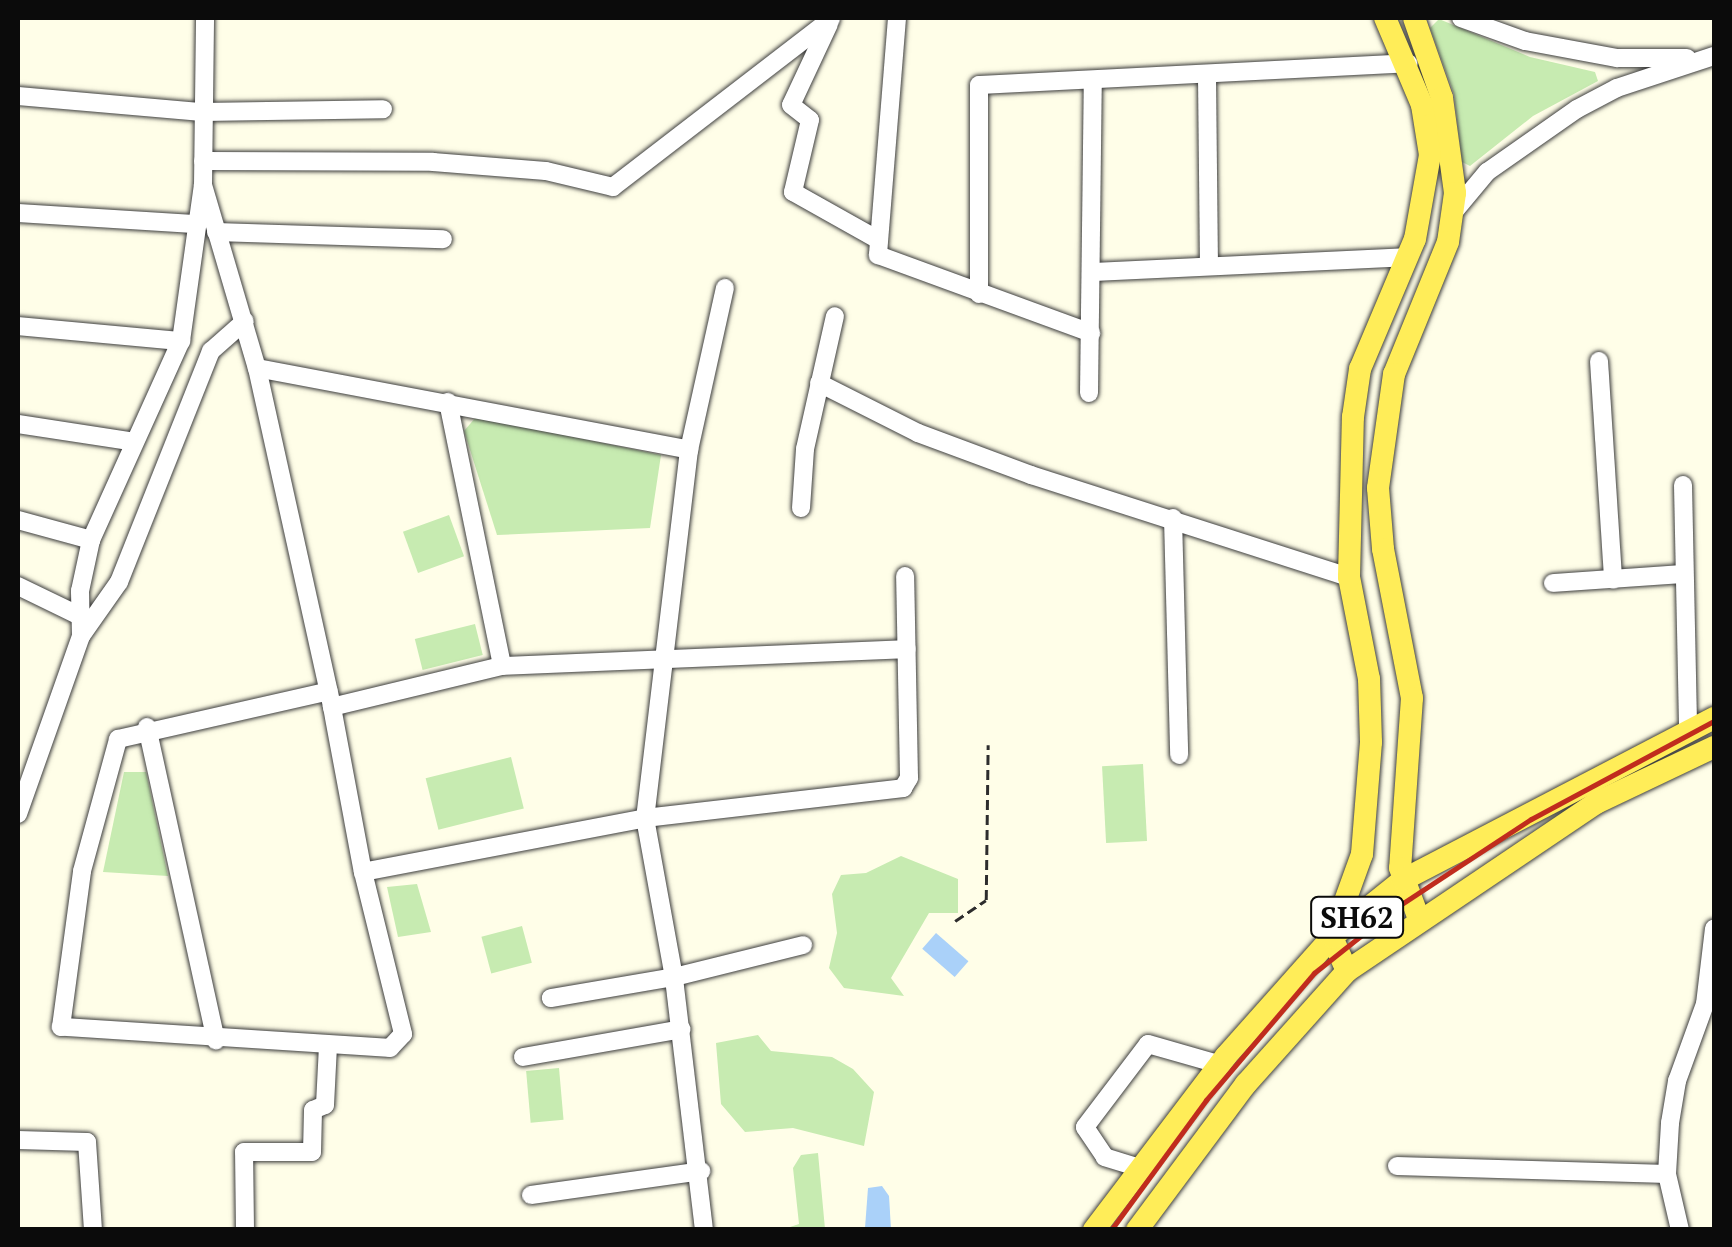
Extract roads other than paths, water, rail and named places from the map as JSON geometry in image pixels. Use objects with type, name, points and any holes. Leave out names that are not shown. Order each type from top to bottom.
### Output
[{"type":"main road","points":[[1348,971],[1332,937],[1362,854],[1371,742],[1369,680],[1348,577],[1347,489],[1360,370],[1407,257],[1425,202],[1430,155],[1408,63],[1385,18]]},
{"type":"main road","points":[[1414,18],[1442,98],[1452,214],[1448,242],[1394,374],[1378,488],[1413,708],[1403,880],[1419,919]]},
{"type":"main road","name":"SH62","points":[[1094,1230],[1220,1065],[1332,937],[1403,880],[1714,718]]},
{"type":"main road","name":"SH62","points":[[1137,1230],[1246,1084],[1348,971],[1419,919],[1596,803],[1714,747]]},
{"type":"street","points":[[205,18],[203,184],[257,368],[330,699],[402,1041],[390,1048],[68,1031],[58,1020],[82,872],[116,742],[146,727],[330,699],[502,666],[660,654],[907,649]]},
{"type":"street","points":[[202,161],[433,162],[546,171],[613,187],[832,18]]},
{"type":"street","points":[[832,18],[791,105],[810,120],[793,192],[876,238]]},
{"type":"street","points":[[897,18],[876,238],[881,258],[1090,333]]},
{"type":"street","points":[[1462,18],[1525,41],[1617,58],[1709,57]]},
{"type":"street","points":[[1452,214],[1487,172],[1578,108],[1709,57]]},
{"type":"street","points":[[979,294],[980,85],[1408,63]]},
{"type":"street","points":[[1207,76],[1209,264]]},
{"type":"street","points":[[1089,394],[1093,81]]},
{"type":"street","points":[[18,96],[202,112],[382,109]]},
{"type":"street","points":[[81,636],[80,616],[91,540],[181,341],[194,224],[203,184]]},
{"type":"street","points":[[18,213],[194,224]]},
{"type":"street","points":[[216,232],[442,239]]},
{"type":"street","points":[[1092,272],[1407,257]]},
{"type":"street","points":[[704,1230],[701,1171],[682,1029],[645,818],[660,654],[689,450],[725,288]]},
{"type":"street","points":[[800,508],[819,382],[835,316]]},
{"type":"street","points":[[18,814],[81,636],[119,582],[211,352],[245,321]]},
{"type":"street","points":[[18,326],[181,341]]},
{"type":"street","points":[[1599,362],[1614,580]]},
{"type":"street","points":[[257,368],[689,450]]},
{"type":"street","points":[[819,382],[918,433],[1348,577]]},
{"type":"street","points":[[448,402],[502,666]]},
{"type":"street","points":[[18,424],[135,442]]},
{"type":"street","points":[[1683,485],[1681,574],[1688,731]]},
{"type":"street","points":[[1173,518],[1179,755]]},
{"type":"street","points":[[18,520],[91,540]]},
{"type":"street","points":[[1553,582],[1681,574]]},
{"type":"street","points":[[364,872],[645,818],[903,788],[908,778],[905,576]]},
{"type":"street","points":[[18,586],[80,616]]},
{"type":"street","points":[[146,727],[216,1040]]},
{"type":"street","points":[[1682,1229],[1668,1174],[1677,1080],[1710,1004],[1714,929]]},
{"type":"street","points":[[550,998],[674,977],[803,946]]},
{"type":"street","points":[[523,1057],[682,1029]]},
{"type":"street","points":[[1140,1168],[1105,1156],[1085,1127],[1148,1044],[1220,1065]]},
{"type":"street","points":[[245,1230],[244,1152],[312,1152],[313,1110],[325,1106],[328,1045]]},
{"type":"street","points":[[18,1140],[87,1142],[94,1230]]},
{"type":"street","points":[[1398,1166],[1668,1174]]},
{"type":"street","points":[[531,1195],[701,1171]]},
{"type":"water","points":[[936,933],[968,961],[955,977],[922,949]]},
{"type":"water","points":[[882,1186],[889,1196],[891,1229],[865,1228],[868,1188]]},
{"type":"railway","points":[[1111,1230],[1206,1100],[1314,973],[1397,907],[1531,819],[1714,721]]}]
